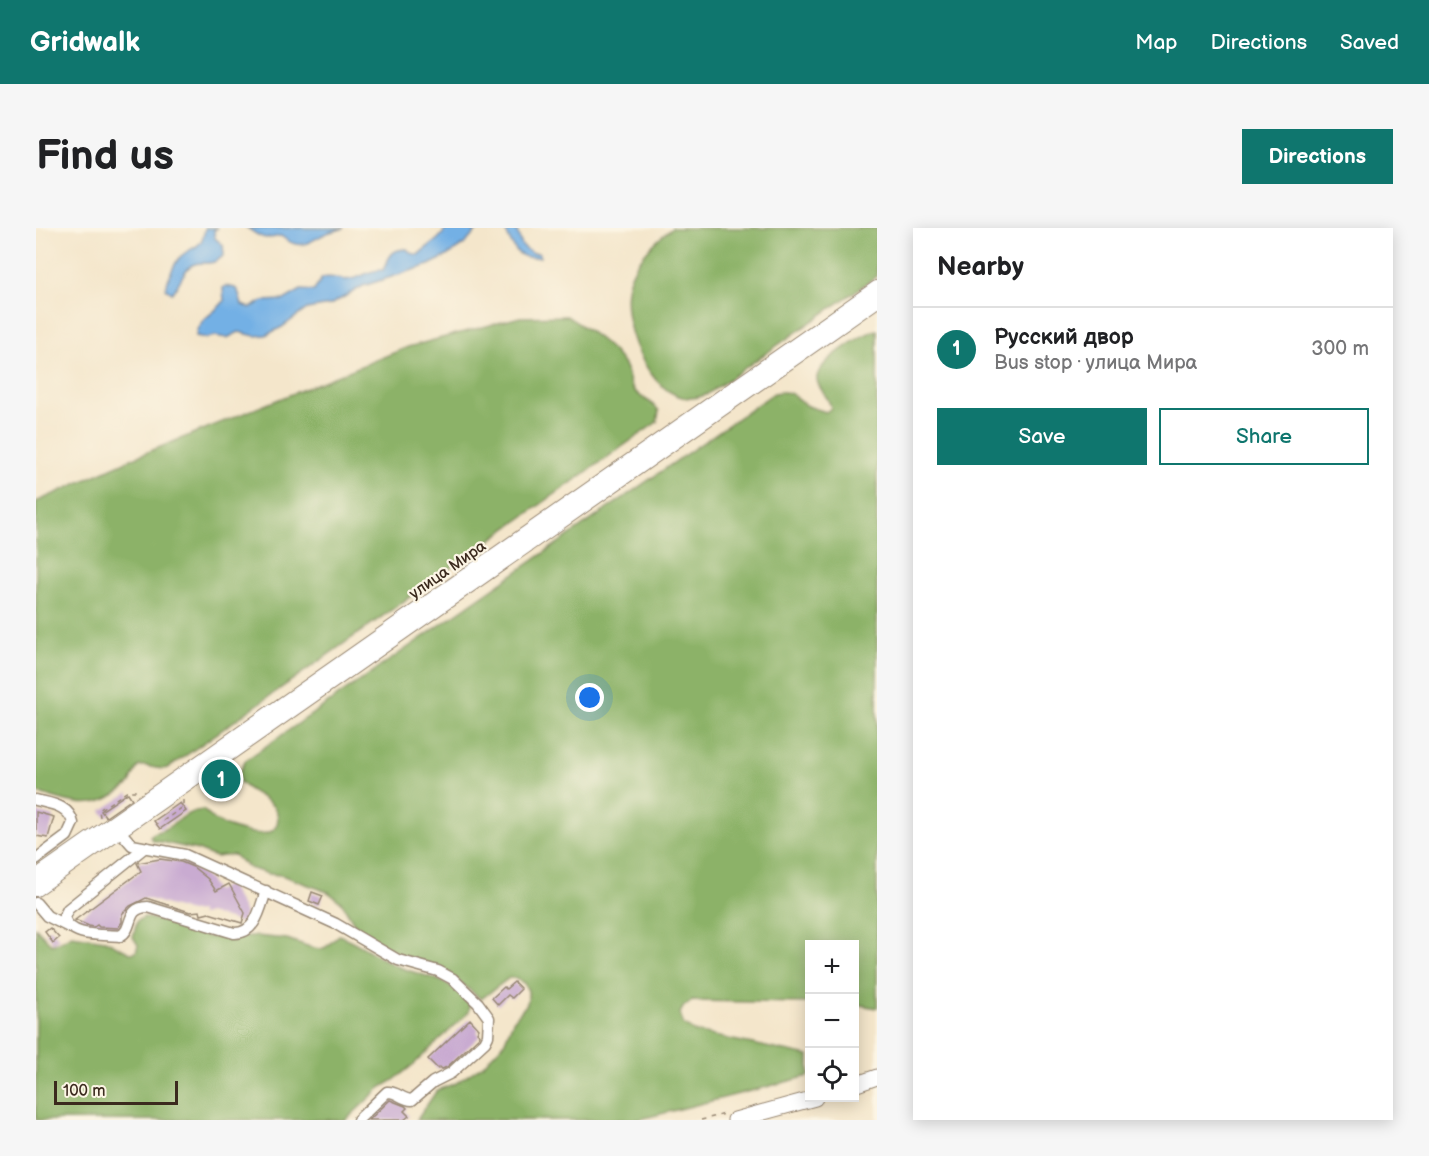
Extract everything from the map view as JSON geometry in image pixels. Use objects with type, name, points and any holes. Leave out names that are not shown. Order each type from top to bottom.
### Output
[{"type":"highway","points":[[859,1084],[877,1077]]},
{"type":"highway","points":[[735,1120],[805,1101]]},
{"type":"main road","name":"улица Мира","points":[[36,877],[116,826],[877,293]]},
{"type":"main road","name":"улица Мира","points":[[36,889],[116,826]]},
{"type":"lane","points":[[36,800],[62,807],[68,811],[73,823],[67,837],[36,859]]},
{"type":"lane","points":[[116,826],[127,842],[144,848],[185,855],[336,924],[398,960],[444,973],[478,1003],[489,1018],[490,1026],[485,1042],[451,1073],[433,1082],[412,1100],[406,1100],[393,1092],[387,1092],[358,1120]]},
{"type":"lane","points":[[70,928],[64,917],[68,909],[144,848]]},
{"type":"lane","points":[[36,903],[47,916],[77,931],[120,936],[127,930],[132,914],[142,907],[148,907],[240,933],[250,928],[254,922],[266,891]]},
{"type":"path","points":[[163,821],[184,806],[182,797]]},
{"type":"green space","points":[[672,228],[877,228],[877,276],[706,395],[692,398],[676,395],[661,385],[649,371],[639,353],[627,314],[626,296],[636,265],[652,245]]},
{"type":"green space","points":[[567,316],[598,338],[618,357],[626,368],[634,390],[659,411],[657,422],[168,768],[139,766],[127,786],[105,800],[95,803],[76,803],[36,792],[36,502],[138,456],[408,347],[520,317]]},
{"type":"green space","points":[[877,330],[877,1008],[859,1005],[859,940],[805,940],[805,1003],[692,1001],[684,1006],[680,1013],[683,1024],[695,1032],[805,1055],[805,1077],[637,1120],[417,1120],[437,1090],[456,1083],[483,1065],[504,1043],[513,1021],[527,1004],[528,991],[524,983],[509,978],[481,999],[442,968],[404,956],[365,936],[356,927],[342,903],[328,892],[281,875],[249,868],[234,855],[215,857],[198,850],[152,840],[150,836],[186,815],[203,810],[223,825],[238,830],[256,833],[270,832],[278,822],[276,810],[239,781],[239,773],[246,760],[774,393],[792,394],[806,405],[826,412],[831,408],[817,379],[819,372],[832,357],[870,332]]},
{"type":"green space","points":[[144,917],[209,937],[256,936],[287,939],[321,949],[339,935],[388,962],[451,986],[470,1004],[469,1012],[414,1064],[380,1088],[346,1120],[36,1120],[36,928],[52,945],[72,935],[105,940],[130,953],[136,952],[138,945],[133,937],[137,921]]},
{"type":"water","points":[[205,228],[218,228],[214,230],[215,238],[223,245],[224,255],[215,262],[192,265],[172,293],[166,289],[173,268],[184,253],[202,241]]},
{"type":"water","points":[[247,228],[344,228],[306,243],[295,244],[281,236],[263,237]]},
{"type":"water","points":[[446,228],[479,228],[465,244],[445,257],[429,265],[363,286],[330,305],[307,309],[282,327],[266,335],[255,336],[239,332],[227,338],[196,336],[199,325],[224,301],[223,288],[226,286],[235,288],[242,305],[250,308],[263,301],[284,300],[301,290],[314,291],[322,278],[347,280],[383,270],[391,255],[397,250],[407,249],[418,255],[437,240]]},
{"type":"water","points":[[504,228],[516,228],[522,246],[532,253],[539,253],[540,257],[525,256],[516,251]]},
{"type":"building","points":[[128,793],[132,799],[106,817],[101,811]]},
{"type":"building","points":[[180,803],[186,811],[160,829],[154,821]]},
{"type":"building","points":[[36,812],[54,817],[48,838],[36,836]]},
{"type":"building","points":[[160,859],[181,862],[193,867],[208,879],[216,891],[229,884],[245,913],[242,923],[209,913],[201,915],[200,911],[190,912],[146,898],[130,906],[122,914],[122,922],[118,928],[97,925],[94,927],[75,920],[141,871],[137,863]]},
{"type":"building","points":[[312,892],[323,896],[319,905],[309,901]]},
{"type":"building","points":[[50,928],[59,938],[53,943],[45,932]]},
{"type":"building","points":[[514,982],[521,989],[512,998],[508,995],[498,1005],[492,998],[504,987],[506,989]]},
{"type":"building","points":[[470,1019],[479,1029],[477,1032],[479,1037],[447,1067],[438,1069],[428,1059]]},
{"type":"building","points":[[390,1100],[405,1106],[407,1108],[404,1111],[409,1116],[404,1120],[369,1120]]},
{"type":"place","name":"Русский двор","points":[[221,779]]}]
